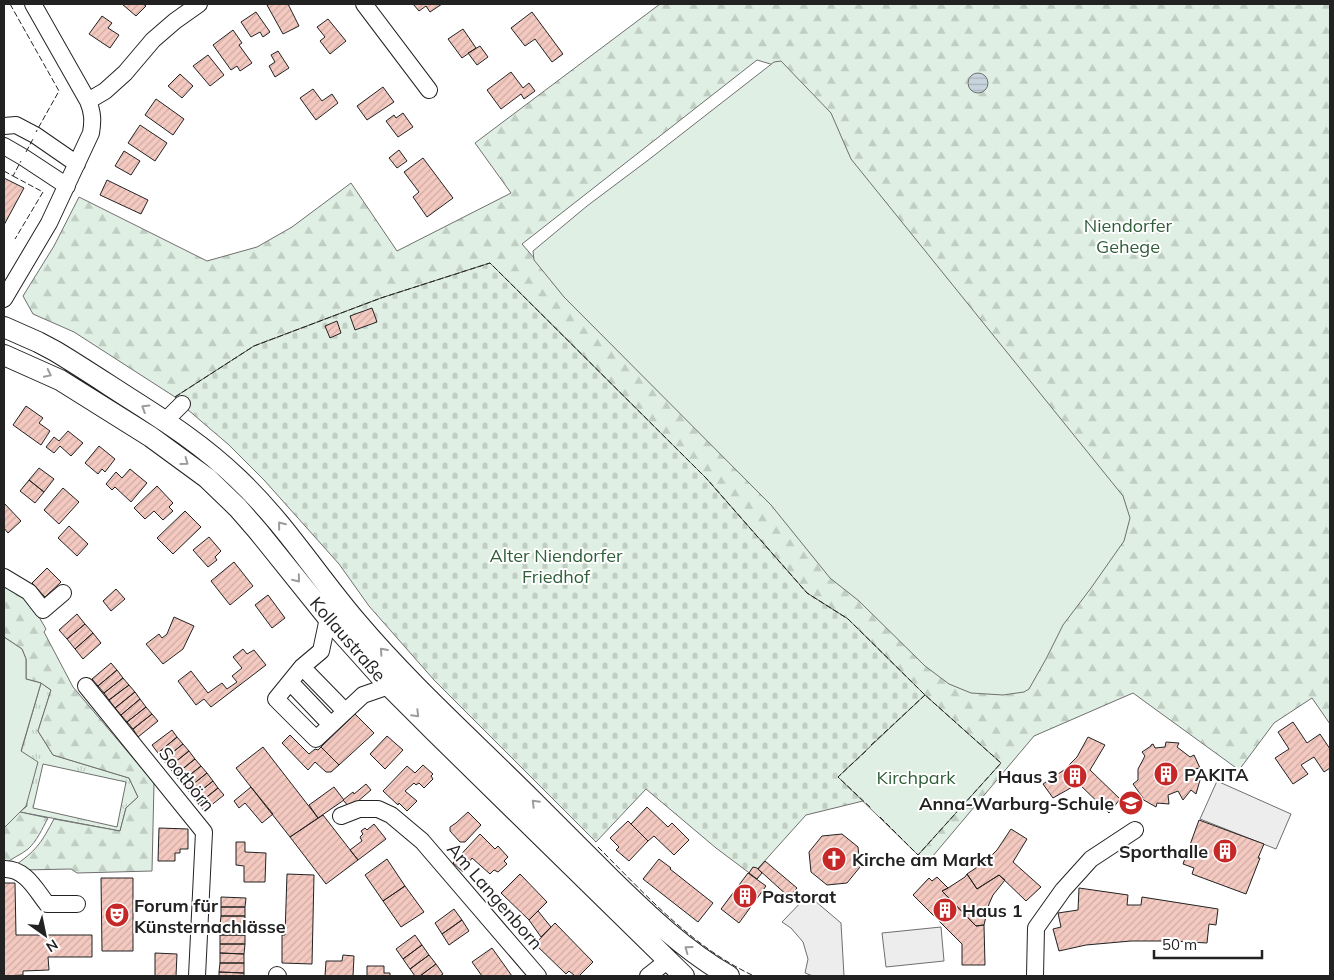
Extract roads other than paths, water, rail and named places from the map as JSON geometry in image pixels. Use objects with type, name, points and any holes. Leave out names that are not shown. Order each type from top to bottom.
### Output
[{"type":"main road","name":"Kollaustraße","points":[[4,327],[55,351],[165,421],[221,463],[253,494],[284,529],[356,621],[392,661],[645,913],[705,962],[729,976]]},
{"type":"main road","name":"Kollaustraße","points":[[4,355],[60,380],[136,427],[207,478],[238,508],[328,618],[389,686],[684,976]]},
{"type":"street","points":[[4,299],[49,222],[67,186],[91,133],[93,121],[88,102],[33,4]]},
{"type":"street","points":[[88,102],[106,91],[153,40],[199,4]]},
{"type":"street","points":[[364,4],[429,90]]},
{"type":"street","points":[[4,126],[16,125],[35,135],[77,164]]},
{"type":"street","points":[[4,146],[67,186]]},
{"type":"street","points":[[165,421],[182,404]]},
{"type":"street","points":[[4,577],[29,592],[43,610],[62,593]]},
{"type":"street","points":[[328,618],[321,651],[302,667],[276,700],[316,739],[362,695],[389,686]]},
{"type":"street","points":[[302,667],[345,712]]},
{"type":"street","points":[[290,682],[331,725]]},
{"type":"street","name":"Sootbörn","points":[[86,686],[204,832],[197,976]]},
{"type":"street","name":"Am Langenborn","points":[[341,816],[359,809],[378,809],[391,815],[422,841],[538,976]]},
{"type":"street","points":[[1035,976],[1036,928],[1062,890],[1091,859],[1135,830]]},
{"type":"street","points":[[4,869],[8,868],[26,877],[47,904],[77,904]]},
{"type":"street","points":[[648,976],[667,961]]},
{"type":"place","name":"PAKITA","points":[[1166,774]]},
{"type":"place","name":"Haus 3","points":[[1075,776]]},
{"type":"place","name":"Anna-Warburg-Schule","points":[[1131,803]]},
{"type":"place","name":"Sporthalle","points":[[1225,851]]},
{"type":"place","name":"Kirche am Markt","points":[[834,859]]},
{"type":"place","name":"Pastorat","points":[[745,896]]},
{"type":"place","name":"Haus 1","points":[[945,910]]},
{"type":"place","name":"Forum für Künsternachlässe","points":[[117,915]]},
{"type":"park label","name":"Niendorfer Gehege","points":[[1128,235]]},
{"type":"park label","name":"Alter Niendorfer Friedhof","points":[[556,565]]},
{"type":"park label","name":"Kirchpark","points":[[916,777]]}]
